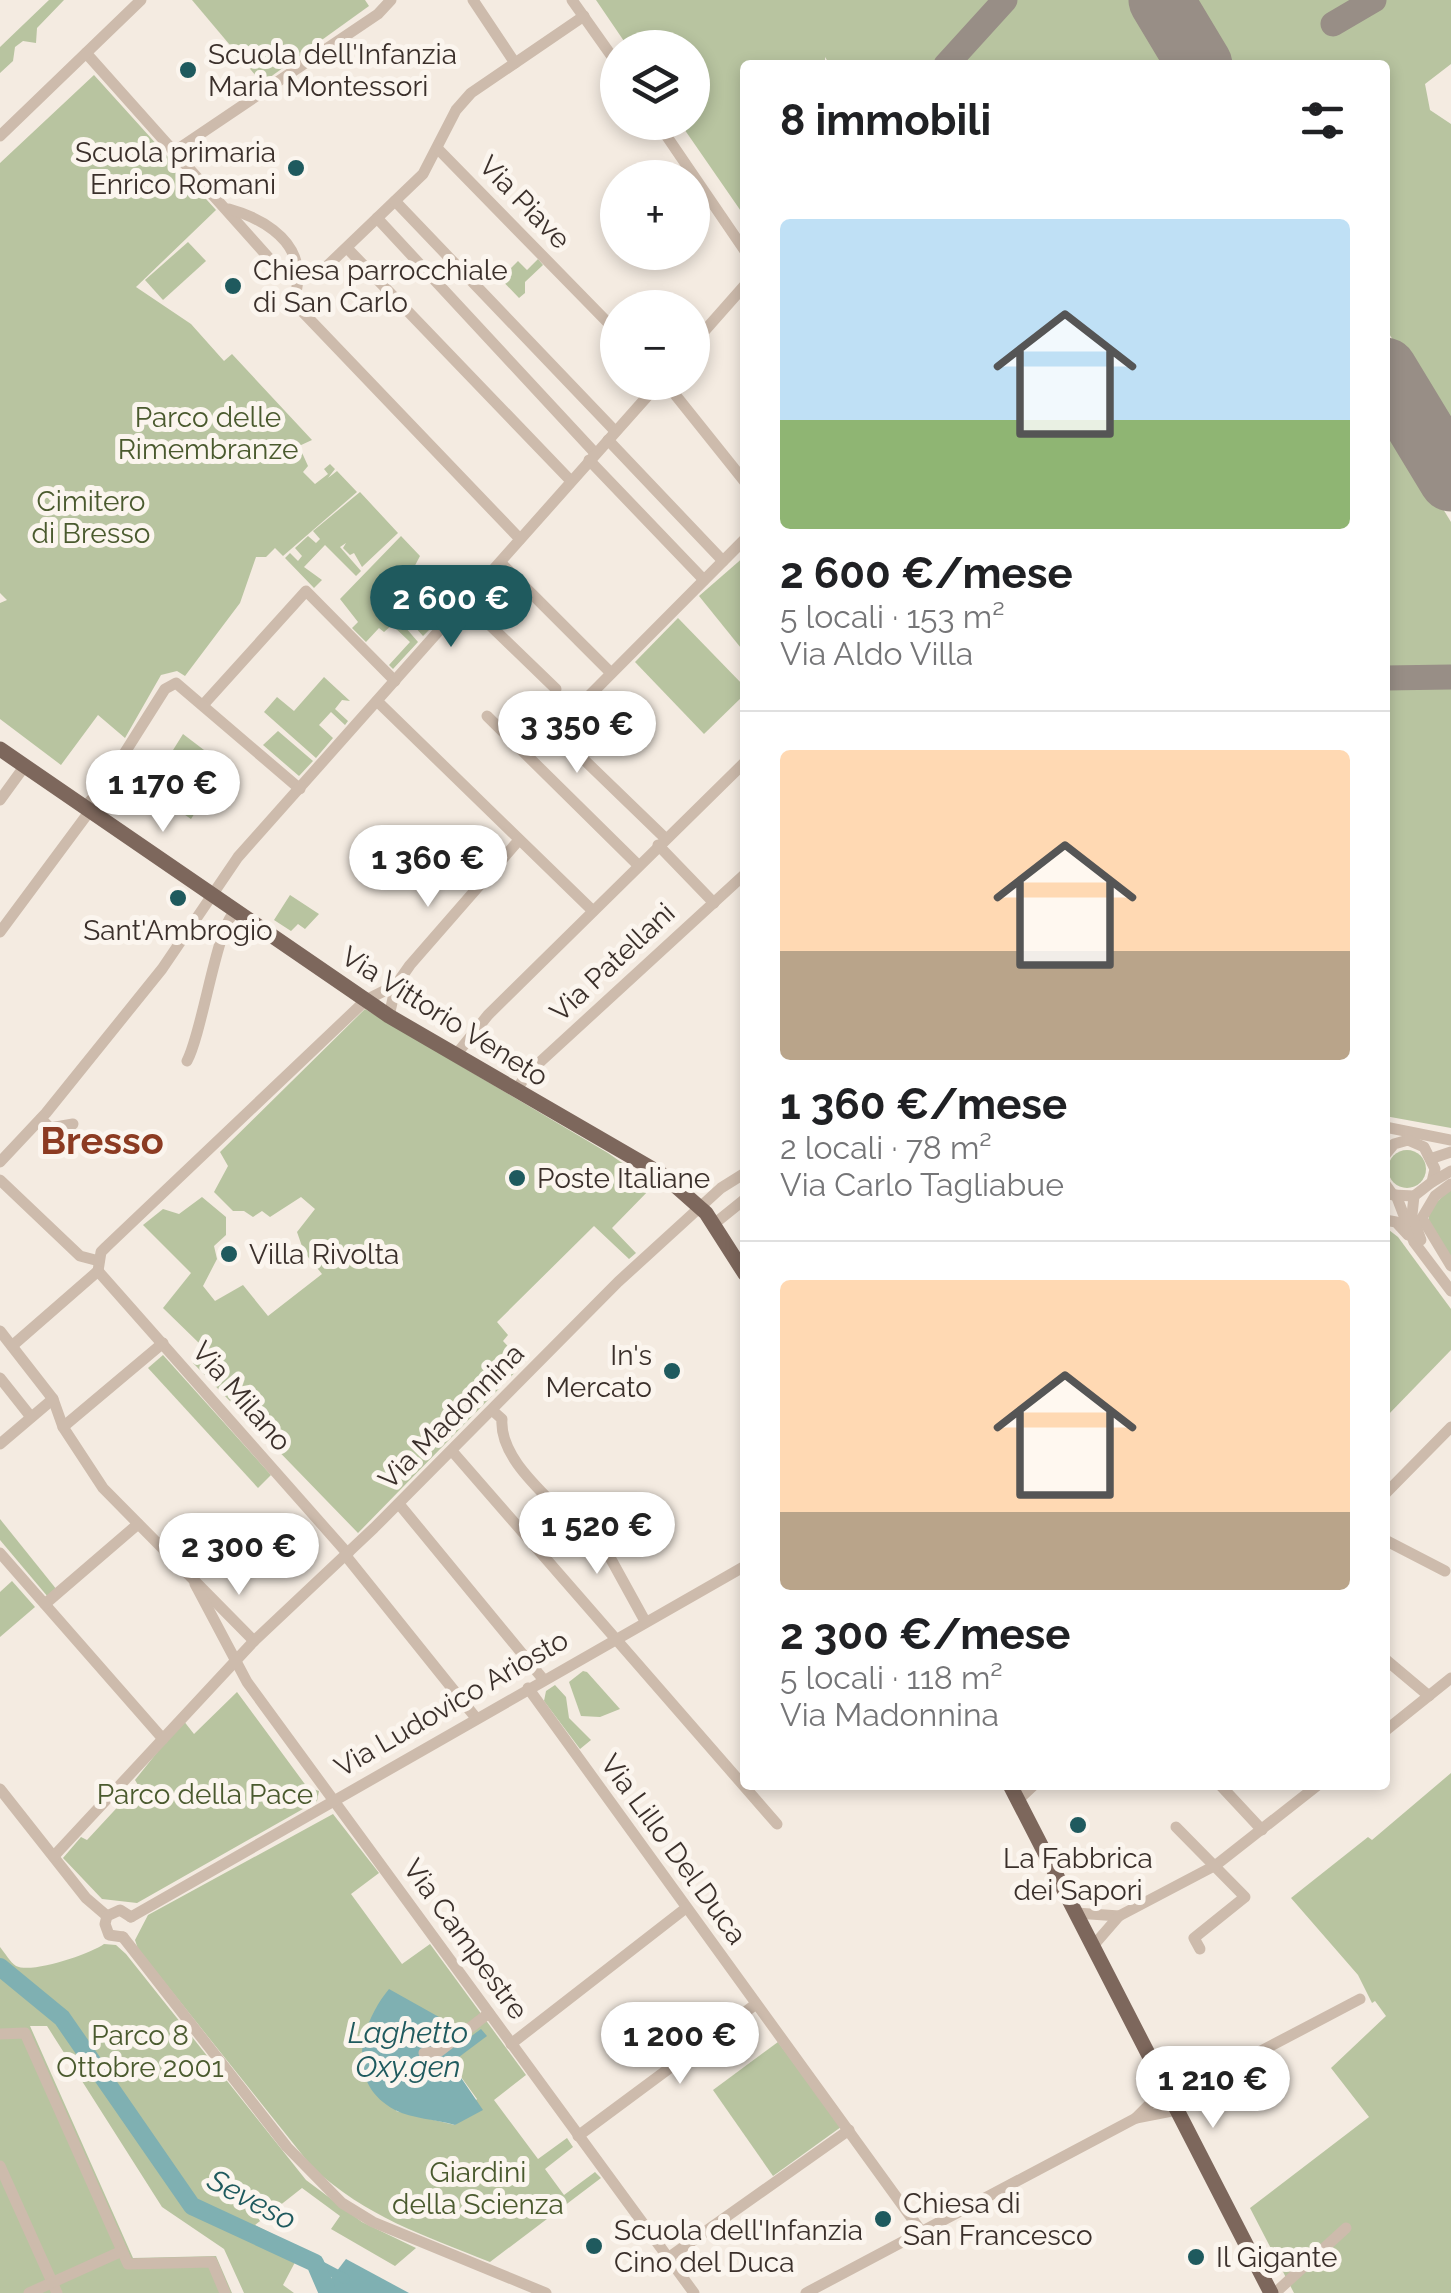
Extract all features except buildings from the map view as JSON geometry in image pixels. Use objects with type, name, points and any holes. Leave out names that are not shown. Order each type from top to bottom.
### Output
[{"type":"main road","name":"Via Vittorio Veneto","points":[[0,749],[211,894],[230,916],[455,1056],[654,1168],[701,1208],[740,1266]]},
{"type":"main road","points":[[1014,1792],[1273,2293]]},
{"type":"street","points":[[0,136],[141,0]]},
{"type":"street","points":[[175,151],[391,0]]},
{"type":"street","points":[[473,0],[514,63]]},
{"type":"street","points":[[572,0],[600,39]]},
{"type":"street","points":[[86,53],[285,276],[299,275],[317,273],[423,174],[456,110],[514,63],[584,16]]},
{"type":"street","points":[[669,140],[740,244]]},
{"type":"street","name":"Via Piave","points":[[438,149],[600,315]]},
{"type":"street","points":[[394,201],[722,561]]},
{"type":"street","points":[[229,209],[262,218],[291,251],[299,275],[295,304],[520,539]]},
{"type":"street","points":[[377,218],[704,580]]},
{"type":"street","points":[[347,248],[570,480]]},
{"type":"street","points":[[710,325],[740,292]]},
{"type":"street","points":[[0,1162],[41,1119],[162,969],[211,894],[570,480],[645,400]]},
{"type":"street","points":[[677,400],[740,476]]},
{"type":"street","points":[[584,701],[740,544]]},
{"type":"street","points":[[501,563],[611,673]]},
{"type":"street","points":[[203,705],[306,590],[395,681]]},
{"type":"street","points":[[466,602],[556,689]]},
{"type":"street","points":[[0,932],[5,916],[86,810],[170,684],[180,686],[300,789]]},
{"type":"street","points":[[377,701],[593,911]]},
{"type":"street","points":[[487,716],[638,865]]},
{"type":"street","points":[[575,750],[714,903]]},
{"type":"street","points":[[0,800],[24,766]]},
{"type":"street","points":[[455,1056],[488,1015],[740,767]]},
{"type":"street","points":[[12,1346],[99,1266],[100,1252],[366,1000],[396,985],[431,943],[448,932],[460,908],[518,840]]},
{"type":"street","name":"Via Patellani","points":[[516,1090],[528,1073],[740,879]]},
{"type":"street","points":[[187,1062],[230,916],[206,916],[195,921]]},
{"type":"street","points":[[389,1016],[396,985]]},
{"type":"street","points":[[41,1119],[50,1128],[73,1124]]},
{"type":"street","points":[[1390,1128],[1451,1140]]},
{"type":"street","points":[[1390,1143],[1408,1140],[1424,1147],[1433,1158],[1432,1182]]},
{"type":"street","points":[[1433,1158],[1451,1152]]},
{"type":"street","points":[[1390,1194],[1414,1196],[1451,1172]]},
{"type":"street","name":"Via Madonnina","points":[[54,1856],[254,1642],[347,1555],[618,1282],[740,1177]]},
{"type":"street","name":"Via Milano","points":[[0,1180],[80,1256],[99,1266],[347,1555],[476,1718]]},
{"type":"street","points":[[1451,1184],[1423,1212],[1429,1234],[1451,1266]]},
{"type":"street","points":[[1390,1194],[1414,1242]]},
{"type":"street","points":[[1414,1196],[1412,1215],[1434,1268]]},
{"type":"street","points":[[714,1224],[740,1203]]},
{"type":"street","points":[[1390,1221],[1396,1222],[1414,1242],[1451,1291]]},
{"type":"street","points":[[0,1331],[52,1399],[63,1427],[103,1488],[254,1642]]},
{"type":"street","points":[[63,1427],[162,1342]]},
{"type":"street","points":[[0,1378],[32,1417]]},
{"type":"street","points":[[0,1444],[52,1399]]},
{"type":"street","points":[[493,1410],[502,1419],[501,1434],[520,1468],[567,1518],[585,1512],[645,1621]]},
{"type":"street","points":[[1390,1489],[1451,1427]]},
{"type":"street","points":[[452,1451],[740,1781]]},
{"type":"street","points":[[398,1504],[543,1680]]},
{"type":"street","points":[[45,1604],[138,1524]]},
{"type":"street","points":[[1390,1543],[1448,1573]]},
{"type":"street","points":[[0,1553],[163,1739]]},
{"type":"street","name":"Via Ludovico Ariosto","points":[[131,1917],[740,1569]]},
{"type":"street","name":"Via Campestre","points":[[195,1584],[247,1682],[694,2293]]},
{"type":"street","points":[[1390,1663],[1429,1696]]},
{"type":"street","points":[[1390,1727],[1451,1678]]},
{"type":"street","name":"Via Lillo Del Duca","points":[[528,1688],[922,2232]]},
{"type":"street","points":[[0,1789],[107,1916],[108,1933],[123,1937],[287,2147],[342,2203],[373,2222],[546,2293]]},
{"type":"street","points":[[748,1790],[777,1824]]},
{"type":"street","points":[[1225,1790],[1262,1830]]},
{"type":"street","points":[[1093,1946],[1119,1916],[1216,1865],[1312,1790]]},
{"type":"street","points":[[1176,1827],[1245,1897],[1194,1938],[1200,1949]]},
{"type":"street","points":[[511,2044],[686,1908]]},
{"type":"street","points":[[107,1916],[120,1910],[131,1917],[133,1927],[123,1937]]},
{"type":"street","points":[[1076,1914],[1092,1911],[1119,1916]]},
{"type":"street","points":[[806,2293],[1136,2118],[1166,2088],[1202,2082],[1360,2000]]},
{"type":"street","points":[[578,2136],[756,2004]]},
{"type":"street","points":[[424,2053],[440,2051],[489,2014]]},
{"type":"street","points":[[0,2034],[24,2033],[128,2264],[212,2262],[226,2293]]},
{"type":"street","points":[[1136,2118],[1177,2110],[1202,2082]]},
{"type":"street","points":[[668,2258],[849,2130]]},
{"type":"street","points":[[0,2166],[55,2288]]},
{"type":"street","points":[[1273,2293],[1346,2228]]},
{"type":"street","points":[[30,2293],[55,2288],[122,2251]]},
{"type":"green space","points":[[49,0],[64,0],[37,28],[36,43],[23,41],[15,47],[13,61],[0,73],[0,47]]},
{"type":"green space","points":[[192,0],[365,0],[369,6],[262,83]]},
{"type":"green space","points":[[596,0],[998,0],[944,60],[740,60],[740,210],[710,166],[710,160],[706,160],[692,140],[710,140],[710,30],[616,30]]},
{"type":"green space","points":[[1011,0],[1134,0],[1170,60],[956,60]]},
{"type":"green space","points":[[1186,0],[1451,0],[1451,64],[1425,84],[1430,110],[1451,124],[1451,435],[1390,335],[1390,60],[1223,60]]},
{"type":"green space","points":[[94,75],[216,210],[136,287],[191,324],[224,361],[232,354],[312,440],[299,446],[308,466],[303,472],[315,484],[328,474],[324,469],[330,464],[335,469],[328,478],[337,471],[357,492],[283,556],[275,548],[266,557],[256,557],[240,603],[185,676],[177,671],[161,675],[125,738],[98,715],[61,765],[0,719],[0,603],[7,600],[0,593],[0,163]]},
{"type":"green space","points":[[188,242],[206,261],[163,300],[145,280]]},
{"type":"green space","points":[[538,259],[543,265],[525,282],[525,293],[519,298],[495,273],[506,263],[511,268],[518,261],[527,270]]},
{"type":"green space","points":[[1390,422],[1451,522],[1451,666],[1390,667]]},
{"type":"green space","points":[[360,492],[398,533],[362,567],[354,553],[350,555],[343,548],[346,543],[340,547],[361,571],[356,576],[325,545],[304,567],[322,580],[314,588],[285,558],[290,553],[298,561],[302,556],[295,548],[308,536],[316,543],[320,539],[313,531]]},
{"type":"green space","points":[[401,536],[420,556],[410,575],[429,592],[414,609],[432,627],[423,636],[404,615],[399,620],[418,642],[393,669],[389,665],[410,642],[392,625],[384,632],[379,628],[366,642],[352,628],[358,622],[340,599]]},
{"type":"green space","points":[[740,560],[740,647],[699,596]]},
{"type":"green space","points":[[678,618],[740,682],[740,699],[704,734],[635,662]]},
{"type":"green space","points":[[324,677],[350,701],[342,700],[335,709],[348,721],[345,725],[331,712],[319,725],[333,738],[316,758],[264,712],[277,697],[294,711]]},
{"type":"green space","points":[[1451,687],[1451,1128],[1390,1117],[1390,689]]},
{"type":"green space","points":[[278,731],[313,761],[299,776],[263,745]]},
{"type":"green space","points":[[183,734],[225,766],[191,819],[175,808],[180,800],[176,793],[189,773],[185,769],[163,801],[131,780],[138,769],[155,779]]},
{"type":"green space","points":[[290,895],[319,914],[305,929],[298,924],[291,931],[274,920]]},
{"type":"green space","points":[[365,1009],[608,1153],[654,1185],[612,1228],[636,1253],[629,1259],[594,1226],[497,1322],[508,1335],[503,1341],[515,1354],[521,1348],[530,1357],[358,1533],[193,1363],[201,1345],[163,1308],[191,1273],[143,1225],[163,1209],[179,1214],[202,1197],[226,1217],[226,1235],[214,1246],[217,1259],[203,1286],[215,1301],[243,1285],[268,1316],[322,1274],[304,1252],[297,1232],[315,1209],[301,1197],[270,1217],[262,1211],[253,1217],[244,1211],[233,1211],[214,1192],[228,1166],[220,1152]]},
{"type":"green space","points":[[1400,1152],[1414,1152],[1424,1162],[1424,1176],[1414,1186],[1400,1186],[1390,1176],[1390,1162]]},
{"type":"green space","points":[[1451,1189],[1451,1259],[1429,1225],[1429,1209]]},
{"type":"green space","points":[[1390,1231],[1451,1309],[1451,1350],[1390,1413]]},
{"type":"green space","points":[[163,1355],[271,1475],[258,1488],[148,1368]]},
{"type":"green space","points":[[0,1519],[57,1590],[48,1597],[0,1540]]},
{"type":"green space","points":[[12,1581],[35,1607],[0,1637],[0,1592]]},
{"type":"green space","points":[[583,1671],[620,1709],[600,1717],[581,1716],[569,1682]]},
{"type":"green space","points":[[555,1685],[566,1697],[569,1718],[591,1740],[580,1749],[544,1701],[546,1691]]},
{"type":"green space","name":"Parco della Pace","points":[[237,1692],[307,1787],[319,1791],[317,1801],[137,1903],[102,1899],[63,1858],[81,1837],[87,1840],[138,1785],[135,1780],[183,1720],[194,1734]]},
{"type":"green space","points":[[1451,1773],[1451,2293],[1294,2293],[1250,2208],[1369,2117],[1331,2068],[1386,2016],[1375,2001],[1372,2003],[1358,1975],[1291,1898],[1368,1837],[1372,1840]]},
{"type":"green space","name":"Giardini della Scienza","points":[[333,1814],[379,1873],[351,1894],[402,1964],[430,1944],[526,2075],[494,2100],[538,2159],[567,2138],[573,2147],[545,2169],[564,2195],[595,2172],[601,2178],[490,2262],[375,2212],[312,2167],[138,1949],[135,1940],[148,1915]],"holes":[[[439,2017],[462,2043],[451,2063],[477,2099],[455,2125],[396,2111]]]},
{"type":"green space","name":"Parco 8 Ottobre 2001","points":[[104,1944],[116,1945],[126,1954],[306,2180],[362,2222],[416,2248],[395,2266],[331,2229],[340,2216],[302,2188],[255,2225],[302,2249],[283,2285],[294,2293],[244,2293],[224,2249],[162,2207],[47,2026],[30,2026],[133,2258],[216,2256],[232,2293],[0,2293],[0,1947],[16,1966],[24,1968],[61,1962]]},
{"type":"green space","points":[[778,2042],[841,2127],[773,2176],[713,2090]]},
{"type":"water","name":"Laghetto Oxy.gen","points":[[389,1989],[439,2017],[462,2043],[481,2029],[487,2036],[451,2063],[483,2110],[455,2125],[416,2117],[395,2110],[368,2085],[362,2053],[365,2036]]},
{"type":"water","points":[[346,2259],[409,2293],[336,2293],[330,2280]]},
{"type":"waterway","name":"Seveso","points":[[0,1967],[62,2018],[192,2206],[315,2263],[328,2293]]},
{"type":"waterway","points":[[315,2263],[345,2279]]},
{"type":"taxiway","points":[[951,60],[1005,0]]},
{"type":"taxiway","points":[[1333,24],[1374,0]]},
{"type":"taxiway","points":[[1390,678],[1451,677]]},
{"type":"runway","points":[[1161,0],[1197,60]]},
{"type":"runway","points":[[1390,378],[1451,479]]},
{"type":"place","name":"Scuola dell'Infanzia Maria Montessori","points":[[188,70]]},
{"type":"place","name":"Scuola primaria Enrico Romani","points":[[296,168]]},
{"type":"place","name":"Chiesa parrocchiale di San Carlo","points":[[233,286]]},
{"type":"place","name":"Sant'Ambrogio","points":[[178,898]]},
{"type":"place","name":"Poste Italiane","points":[[517,1178]]},
{"type":"place","name":"Villa Rivolta","points":[[229,1254]]},
{"type":"place","name":"In's Mercato","points":[[672,1371]]},
{"type":"place","name":"La Fabbrica dei Sapori","points":[[1078,1825]]},
{"type":"place","name":"Chiesa di San Francesco","points":[[883,2219]]},
{"type":"place","name":"Scuola dell'Infanzia Cino del Duca","points":[[594,2246]]},
{"type":"place","name":"Il Gigante","points":[[1196,2257]]},
{"type":"district","name":"Bresso","points":[[102,1141]]},
{"type":"park label","name":"Parco delle Rimembranze","points":[[208,433]]},
{"type":"park label","name":"Cimitero di Bresso","points":[[91,517]]}]
